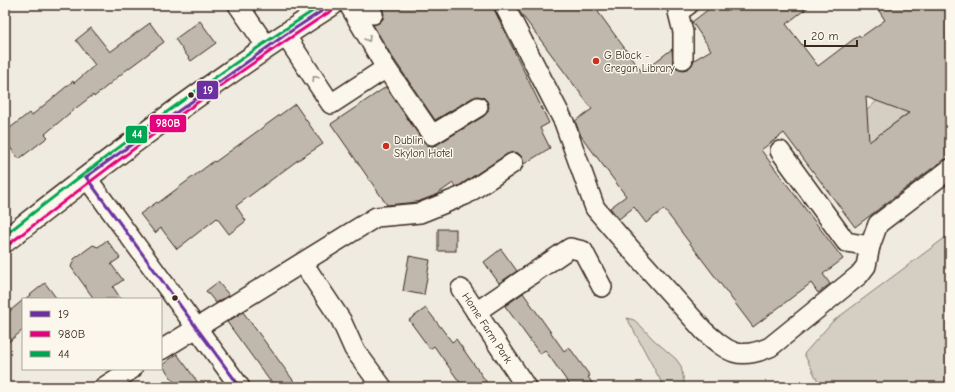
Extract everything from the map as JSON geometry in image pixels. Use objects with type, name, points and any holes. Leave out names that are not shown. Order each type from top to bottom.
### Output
[{"type":"main road","points":[[5,241],[86,177],[267,47],[331,5]]},
{"type":"street","points":[[238,5],[267,47]]},
{"type":"street","points":[[349,5],[386,68],[432,135],[478,107]]},
{"type":"street","points":[[504,5],[564,122],[595,208],[704,331],[717,343],[729,351],[738,354],[747,354],[756,353],[770,347],[859,275],[866,266],[870,246],[878,224],[950,169]]},
{"type":"street","points":[[683,59],[683,32],[678,12],[688,5]]},
{"type":"street","points":[[285,35],[331,104],[386,68]]},
{"type":"street","points":[[780,151],[846,242],[870,246]]},
{"type":"street","points":[[162,349],[376,217],[420,213],[466,194],[513,163]]},
{"type":"street","points":[[86,177],[240,387]]},
{"type":"street","points":[[476,312],[570,248],[584,251],[602,287]]},
{"type":"street","points":[[303,263],[341,320],[354,349],[382,387]]},
{"type":"street","name":"Home Farm Park","points":[[461,289],[526,387]]},
{"type":"street","points":[[108,386],[131,370]]},
{"type":"shaded area","points":[[879,99],[916,107],[855,153],[867,116],[866,111]]},
{"type":"shaded area","points":[[950,234],[950,387],[821,387],[804,354],[832,322]]},
{"type":"shaded area","points":[[627,318],[634,320],[676,359],[681,366],[685,387],[664,387]]},
{"type":"building","points":[[386,5],[492,5],[549,123],[540,128],[550,148],[524,164],[522,157],[518,153],[515,152],[507,154],[456,187],[453,183],[436,195],[417,202],[387,205],[331,124],[386,87],[423,141],[427,145],[433,146],[484,116],[489,107],[487,101],[483,97],[477,96],[435,120],[391,55],[373,25],[379,23],[383,19],[384,14],[382,8]]},
{"type":"building","points":[[516,5],[593,5],[642,72],[672,49],[673,64],[677,68],[683,70],[689,68],[694,60],[711,50],[692,22],[714,5],[811,5],[786,24],[818,66],[859,35],[861,37],[885,20],[875,5],[950,5],[950,158],[943,160],[855,227],[784,133],[761,150],[843,259],[823,274],[830,284],[818,293],[811,283],[753,327],[664,209],[646,223],[634,207],[619,219],[610,208],[626,196],[581,136],[575,121],[592,109]],"holes":[[[866,97],[909,113],[869,142]]]},
{"type":"building","points":[[200,21],[216,43],[191,61],[175,39]]},
{"type":"building","points":[[150,23],[164,42],[125,71],[94,97],[93,95],[71,112],[45,134],[48,137],[19,159],[5,141],[5,132],[29,113],[31,116],[95,65],[76,40],[91,28],[110,52]]},
{"type":"building","points":[[295,104],[323,144],[298,160],[236,206],[246,221],[229,234],[217,218],[177,249],[161,228],[155,233],[140,214],[157,202],[158,203],[214,161],[215,162]]},
{"type":"building","points":[[438,229],[456,229],[456,251],[438,251]]},
{"type":"building","points":[[107,240],[120,258],[111,264],[123,280],[113,287],[120,298],[93,298],[71,267],[74,259],[93,245],[98,247]]},
{"type":"building","points":[[501,249],[517,271],[499,283],[484,262]]},
{"type":"building","points":[[409,256],[430,260],[424,295],[403,291]]},
{"type":"building","points":[[218,282],[229,295],[216,303],[206,291]]},
{"type":"building","points":[[45,283],[56,298],[26,298]]},
{"type":"building","points":[[523,293],[564,351],[569,347],[590,376],[588,377],[595,387],[571,387],[545,350],[540,354],[505,306]]},
{"type":"building","points":[[22,301],[22,331],[5,345],[5,315]]},
{"type":"building","points":[[426,308],[452,342],[456,339],[490,387],[463,387],[434,346],[430,349],[409,320]]},
{"type":"building","points":[[243,312],[298,387],[276,387],[270,381],[227,322]]},
{"type":"building","points":[[177,354],[201,387],[178,387],[162,365]]},
{"type":"transit line","name":"44","points":[[5,235],[161,116],[322,5]]},
{"type":"transit line","name":"19","points":[[86,177],[285,35],[331,5]]},
{"type":"transit line","name":"980B","points":[[8,245],[168,123],[250,65],[334,9]]},
{"type":"transit line","name":"19","points":[[86,177],[240,387]]},
{"type":"place","name":"G Block - Cregan Library","points":[[596,61]]},
{"type":"place","name":"Dublin Skylon Hotel","points":[[386,146]]}]
